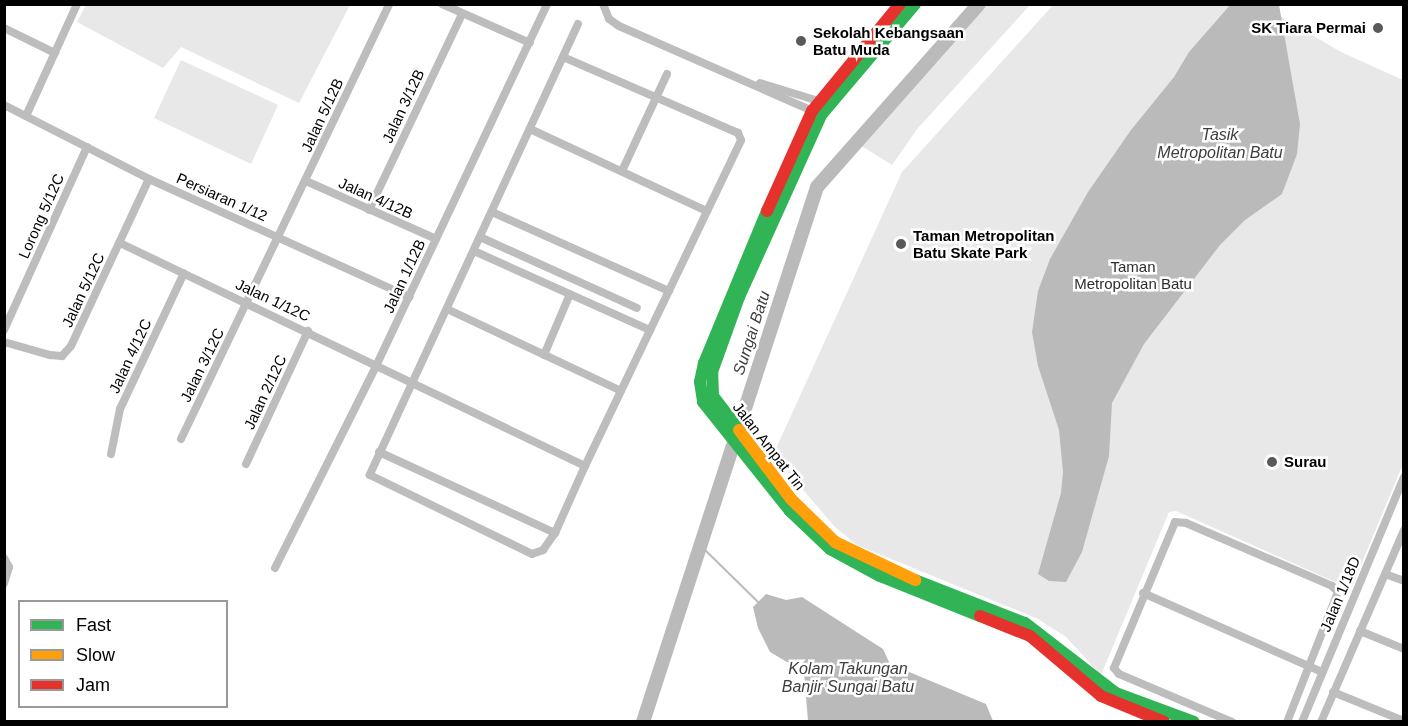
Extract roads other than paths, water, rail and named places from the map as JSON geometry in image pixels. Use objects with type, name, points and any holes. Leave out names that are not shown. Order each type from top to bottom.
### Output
[{"type":"street","points":[[26,116],[77,4]]},
{"type":"street","name":"Jalan 5/12B","points":[[280,237],[389,4]]},
{"type":"street","points":[[442,4],[530,43]]},
{"type":"street","name":"Jalan 1/12B","points":[[275,568],[377,364],[547,4]]},
{"type":"street","points":[[603,4],[609,19],[620,26],[820,108]]},
{"type":"street","name":"Jalan Ampat Tin","points":[[908,5],[820,108],[756,252],[712,372],[713,396],[723,419],[818,534],[869,562],[1025,623],[1055,642],[1103,691],[1164,722]]},
{"type":"street","name":"Jalan 3/12B","points":[[369,210],[462,14]]},
{"type":"street","points":[[563,57],[740,136],[555,533],[543,550],[532,554],[383,485],[370,475],[578,24]]},
{"type":"street","points":[[4,28],[55,53]]},
{"type":"street","points":[[622,171],[667,74]]},
{"type":"street","name":"Persiaran 1/12","points":[[4,105],[149,179],[409,297]]},
{"type":"street","points":[[530,129],[707,211]]},
{"type":"street","name":"Lorong 5/12C","points":[[4,330],[87,147]]},
{"type":"street","name":"Jalan 5/12C","points":[[4,342],[62,356],[71,346],[149,179]]},
{"type":"street","name":"Jalan 4/12B","points":[[306,181],[436,239]]},
{"type":"street","points":[[492,212],[669,291]]},
{"type":"street","name":"Jalan 3/12C","points":[[181,439],[280,237]]},
{"type":"street","points":[[480,237],[637,308]]},
{"type":"street","name":"Jalan 1/12C","points":[[120,243],[377,364],[585,466]]},
{"type":"street","points":[[474,251],[650,330]]},
{"type":"street","name":"Jalan 4/12C","points":[[111,454],[120,409],[184,273]]},
{"type":"street","points":[[557,288],[563,275]]},
{"type":"street","points":[[544,355],[570,294]]},
{"type":"street","points":[[447,309],[621,391]]},
{"type":"street","name":"Jalan 2/12C","points":[[246,464],[308,331]]},
{"type":"street","points":[[379,452],[555,533]]},
{"type":"street","name":"Jalan 1/18D","points":[[1302,722],[1404,477]]},
{"type":"street","points":[[1232,722],[1119,674],[1114,668],[1174,522],[1186,523],[1332,586],[1338,592],[1287,722]]},
{"type":"street","points":[[1321,722],[1404,531]]},
{"type":"street","points":[[4,558],[9,567],[4,583]]},
{"type":"street","points":[[1385,574],[1404,581]]},
{"type":"street","points":[[1143,594],[1323,670]]},
{"type":"street","points":[[1360,631],[1404,649]]},
{"type":"street","name":"Jalan Ampat Tin","points":[[1103,691],[1194,722]]},
{"type":"street","points":[[1333,692],[1404,721]]},
{"type":"water","name":"Tasik Metropolitan Batu","points":[[1231,4],[1279,5],[1300,124],[1297,154],[1282,194],[1245,220],[1220,245],[1144,344],[1112,403],[1109,456],[1082,552],[1066,582],[1049,581],[1038,574],[1061,493],[1063,472],[1059,430],[1038,366],[1032,332],[1038,291],[1050,259],[1088,192],[1131,130],[1174,77],[1189,52]]},
{"type":"water","name":"Kolam Takungan Banjir Sungai Batu","points":[[766,594],[786,600],[802,597],[883,649],[890,664],[986,704],[993,721],[808,721],[804,672],[770,652],[758,628],[753,607]]},
{"type":"waterway","name":"Sungai Batu","points":[[643,722],[817,187],[979,4]]},
{"type":"waterway","points":[[701,546],[758,602]]},
{"type":"place","name":"SK Tiara Permai","points":[[1378,28]]},
{"type":"place","name":"Sekolah Kebangsaan Batu Muda","points":[[801,41]]},
{"type":"place","name":"Taman Metropolitan Batu Skate Park","points":[[901,244]]},
{"type":"place","name":"Surau","points":[[1272,462]]},
{"type":"park label","name":"Taman Metropolitan Batu","points":[[1133,274]]}]
